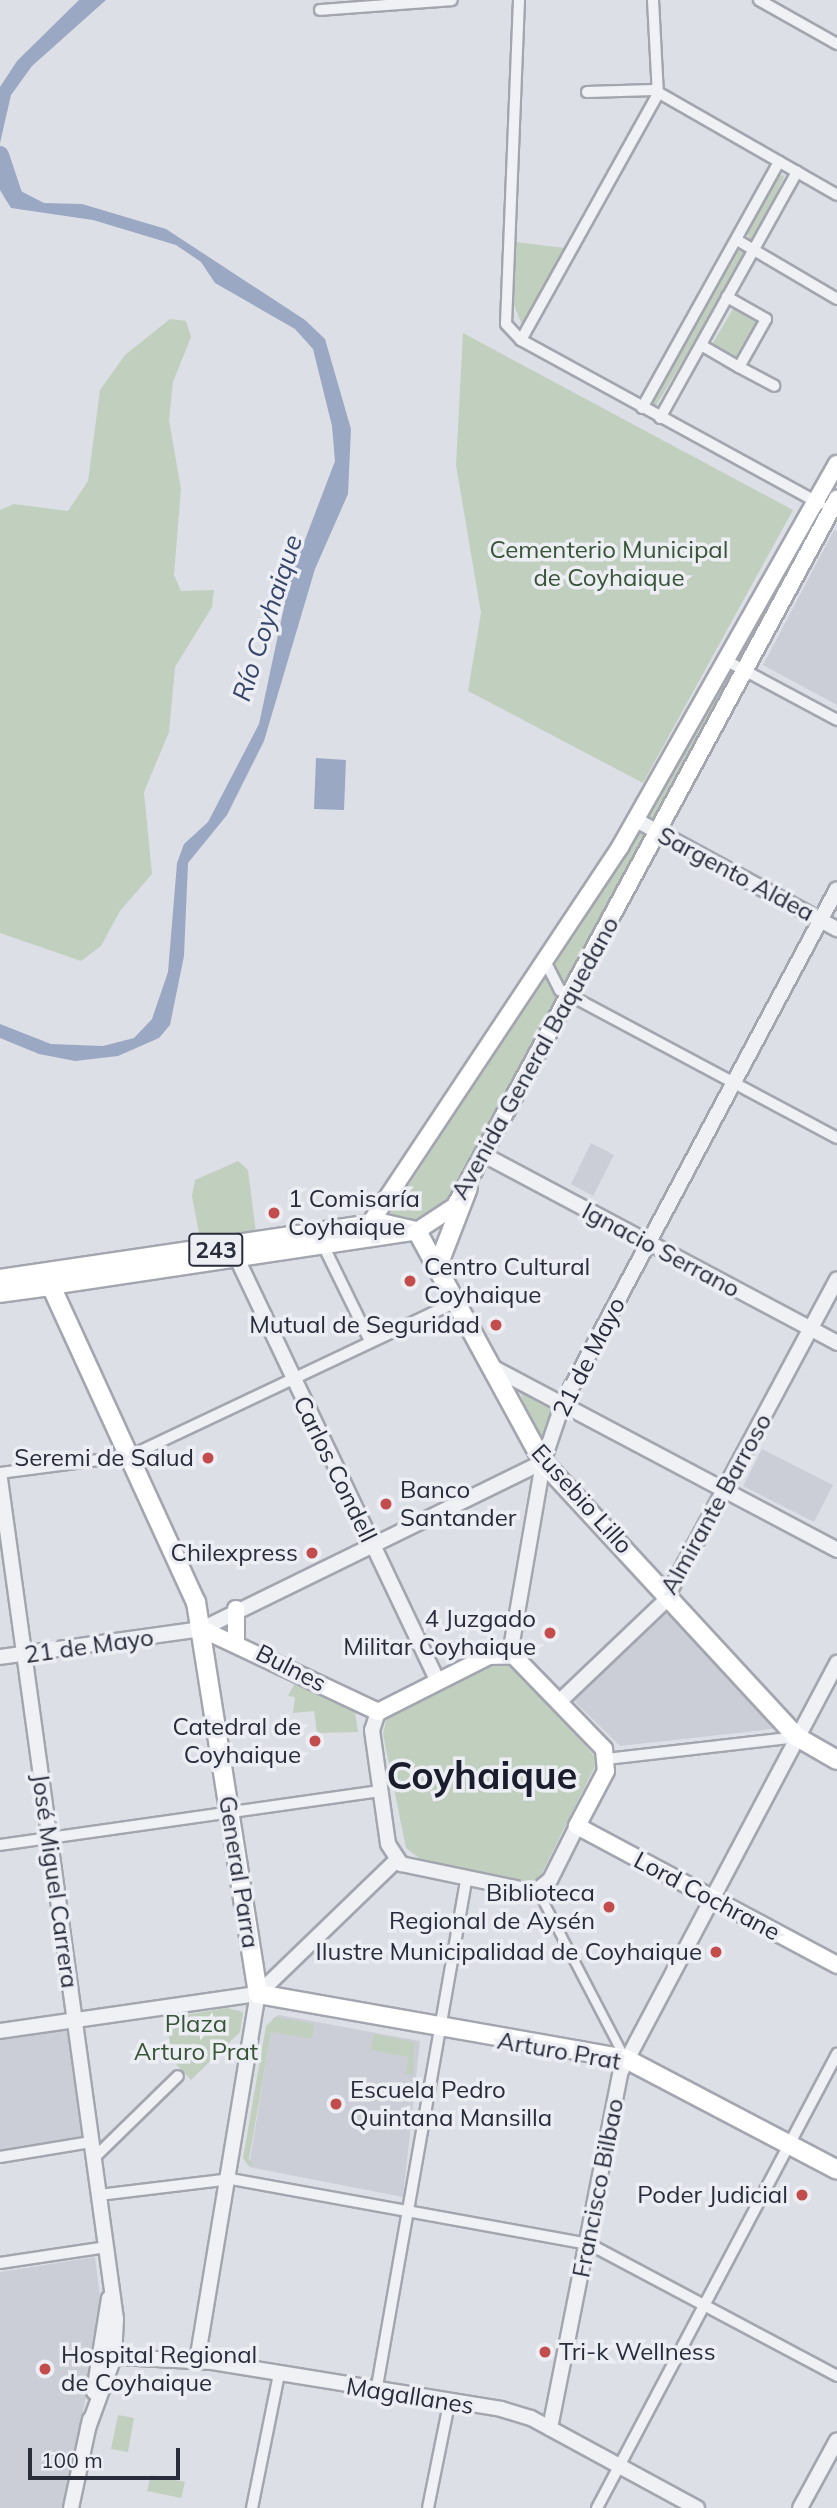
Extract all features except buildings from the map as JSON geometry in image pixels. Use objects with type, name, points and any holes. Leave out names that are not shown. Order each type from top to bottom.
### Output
[{"type":"main road","name":"Avenida General Baquedano","points":[[0,1293],[51,1286],[369,1225],[636,820],[837,464]]},
{"type":"main road","name":"Avenida General Baquedano","points":[[0,1279],[62,1270],[323,1245],[417,1231],[447,1213],[468,1188],[486,1156],[744,670],[835,508]]},
{"type":"main road","points":[[439,1263],[468,1188]]},
{"type":"main road","points":[[369,1225],[417,1231]]},
{"type":"main road","name":"Eusebio Lillo","points":[[417,1231],[439,1263],[543,1462],[669,1593],[797,1737],[837,1760]]},
{"type":"main road","points":[[51,1286],[62,1270]]},
{"type":"main road","name":"General Parra","points":[[51,1286],[193,1593],[202,1629],[258,1994]]},
{"type":"main road","points":[[236,1609],[236,1641]]},
{"type":"main road","name":"Bulnes","points":[[202,1629],[236,1641],[378,1712]]},
{"type":"main road","points":[[378,1712],[489,1656],[510,1654],[560,1701],[607,1759],[577,1826]]},
{"type":"main road","name":"Lord Cochrane","points":[[577,1826],[837,1965]]},
{"type":"main road","name":"Arturo Prat","points":[[258,1994],[440,2030],[626,2059],[837,2170]]},
{"type":"street","points":[[320,10],[452,0]]},
{"type":"street","points":[[519,0],[519,97],[503,306],[506,324],[521,340],[642,408],[817,502],[835,508]]},
{"type":"street","points":[[521,340],[658,94],[653,0]]},
{"type":"street","points":[[761,0],[837,44]]},
{"type":"street","points":[[587,92],[658,94],[837,195]]},
{"type":"street","points":[[642,408],[779,162]]},
{"type":"street","points":[[660,418],[797,172]]},
{"type":"street","points":[[737,240],[837,299]]},
{"type":"street","points":[[727,297],[766,319],[739,367]]},
{"type":"street","points":[[701,345],[774,386]]},
{"type":"street","points":[[727,661],[837,720]]},
{"type":"street","name":"Sargento Aldea","points":[[636,820],[837,929]]},
{"type":"street","name":"21 de Mayo","points":[[0,1657],[202,1629],[236,1609],[543,1462],[563,1403],[837,889]]},
{"type":"street","points":[[545,961],[552,983],[837,1138]]},
{"type":"street","name":"Ignacio Serrano","points":[[486,1156],[837,1343]]},
{"type":"street","points":[[323,1245],[370,1341]]},
{"type":"street","name":"Carlos Condell","points":[[234,1252],[292,1381],[438,1681]]},
{"type":"street","name":"Almirante Barroso","points":[[560,1701],[669,1593],[837,1280]]},
{"type":"street","points":[[0,1476],[130,1456],[458,1301]]},
{"type":"street","points":[[492,1367],[837,1550]]},
{"type":"street","points":[[510,1654],[543,1462]]},
{"type":"street","name":"José Miguel Carrera","points":[[0,1476],[111,2283],[107,2357],[71,2508]]},
{"type":"street","name":"Francisco Bilbao","points":[[550,2428],[626,2059],[837,1663]]},
{"type":"street","points":[[378,1712],[372,1726],[380,1791],[387,1844],[397,1860],[466,1881],[538,1891]]},
{"type":"street","points":[[607,1759],[797,1737]]},
{"type":"street","points":[[0,1845],[380,1791]]},
{"type":"street","points":[[538,1891],[577,1826]]},
{"type":"street","points":[[0,2031],[258,1994],[397,1860]]},
{"type":"street","points":[[376,2392],[466,1881]]},
{"type":"street","points":[[538,1891],[626,2059]]},
{"type":"street","name":"General Parra","points":[[197,2361],[231,2179],[258,1994]]},
{"type":"street","points":[[597,2508],[837,2054]]},
{"type":"street","points":[[94,2158],[178,2076]]},
{"type":"street","points":[[0,2157],[91,2142]]},
{"type":"street","points":[[99,2195],[231,2179],[589,2245],[837,2376]]},
{"type":"street","points":[[0,2263],[107,2246]]},
{"type":"street","name":"Magallanes","points":[[107,2357],[197,2361],[449,2404],[501,2409],[550,2428],[697,2508]]},
{"type":"street","points":[[252,2508],[279,2374]]},
{"type":"street","points":[[428,2508],[449,2404]]},
{"type":"street","points":[[800,2508],[837,2440]]},
{"type":"shaded area","points":[[834,530],[837,531],[837,705],[763,665]]},
{"type":"shaded area","points":[[591,1143],[614,1155],[593,1196],[571,1184]]},
{"type":"shaded area","points":[[762,1449],[833,1485],[814,1522],[743,1486]]},
{"type":"shaded area","points":[[671,1603],[781,1728],[620,1746],[571,1698]]},
{"type":"shaded area","name":"Escuela Pedro Quintana Mansilla","points":[[279,2015],[420,2041],[403,2197],[249,2167],[273,2018]]},
{"type":"shaded area","points":[[68,2027],[84,2137],[0,2150],[0,2035]]},
{"type":"shaded area","name":"Hospital Regional de Coyhaique","points":[[95,2257],[102,2314],[64,2508],[0,2508],[0,2272]]},
{"type":"green space","points":[[785,175],[754,240],[749,239],[747,232],[778,176]]},
{"type":"green space","points":[[515,242],[565,248],[522,325],[512,300]]},
{"type":"green space","points":[[742,250],[745,257],[654,409],[649,400],[735,251]]},
{"type":"green space","points":[[736,304],[761,320],[739,360],[711,346]]},
{"type":"green space","points":[[170,319],[186,321],[191,337],[173,382],[169,420],[181,489],[174,575],[181,591],[214,590],[212,607],[175,667],[169,732],[144,792],[152,874],[120,911],[101,946],[81,961],[0,933],[0,510],[14,504],[68,511],[88,481],[100,390],[125,355]]},
{"type":"green space","name":"Cementerio Municipal de Coyhaique","points":[[463,333],[793,510],[643,783],[468,691],[481,613],[456,465]]},
{"type":"green space","points":[[814,524],[456,1196],[419,1223],[385,1221],[634,841]]},
{"type":"green space","points":[[238,1161],[248,1170],[257,1241],[202,1249],[192,1196],[195,1180]]},
{"type":"green space","points":[[520,1391],[554,1408],[542,1440],[528,1417]]},
{"type":"green space","points":[[497,1662],[516,1667],[598,1760],[541,1875],[528,1884],[425,1863],[406,1848],[383,1734],[387,1716]]},
{"type":"green space","points":[[296,1681],[355,1711],[358,1732],[317,1733],[314,1711],[293,1713],[295,1697],[288,1696]]},
{"type":"green space","name":"Plaza Arturo Prat","points":[[227,2008],[243,2012],[240,2032],[191,2080],[173,2061],[166,2018]]},
{"type":"green space","points":[[276,2017],[314,2024],[312,2039],[271,2032],[249,2159],[255,2167],[249,2166],[243,2158],[266,2026]]},
{"type":"green space","points":[[374,2034],[414,2042],[413,2075],[406,2074],[409,2057],[371,2050]]},
{"type":"green space","points":[[118,2415],[134,2418],[128,2452],[111,2449]]},
{"type":"green space","points":[[151,2475],[185,2482],[181,2498],[147,2491]]},
{"type":"water","points":[[79,0],[106,0],[32,66],[11,95],[0,143],[0,87],[17,61]]},
{"type":"water","points":[[0,167],[11,186],[44,203],[82,204],[166,229],[305,320],[325,339],[351,429],[348,494],[315,569],[264,741],[227,815],[188,863],[184,956],[170,1025],[159,1038],[118,1056],[75,1061],[39,1054],[0,1038],[0,1024],[51,1044],[103,1046],[134,1038],[152,1019],[168,972],[177,863],[184,844],[208,822],[259,724],[290,579],[335,461],[332,426],[313,349],[295,329],[215,283],[201,262],[176,245],[93,220],[11,208],[0,190]]},
{"type":"water","points":[[316,758],[346,760],[344,810],[314,809]]},
{"type":"waterway","name":"Río Coyhaique","points":[[0,155],[13,194]]},
{"type":"place","name":"1 Comisaría Coyhaique","points":[[274,1213]]},
{"type":"place","name":"Centro Cultural Coyhaique","points":[[410,1281]]},
{"type":"place","name":"Mutual de Seguridad","points":[[496,1325]]},
{"type":"place","name":"Seremi de Salud","points":[[208,1458]]},
{"type":"place","name":"Banco Santander","points":[[386,1504]]},
{"type":"place","name":"Chilexpress","points":[[312,1553]]},
{"type":"place","name":"4 Juzgado Militar Coyhaique","points":[[550,1633]]},
{"type":"place","name":"Catedral de Coyhaique","points":[[315,1741]]},
{"type":"place","name":"Biblioteca Regional de Aysén","points":[[609,1907]]},
{"type":"place","name":"Ilustre Municipalidad de Coyhaique","points":[[716,1952]]},
{"type":"place","name":"Escuela Pedro Quintana Mansilla","points":[[336,2104]]},
{"type":"place","name":"Poder Judicial","points":[[802,2195]]},
{"type":"place","name":"Tri-k Wellness","points":[[545,2352]]},
{"type":"place","name":"Hospital Regional de Coyhaique","points":[[45,2369]]},
{"type":"district","name":"Coyhaique","points":[[482,1776]]}]
